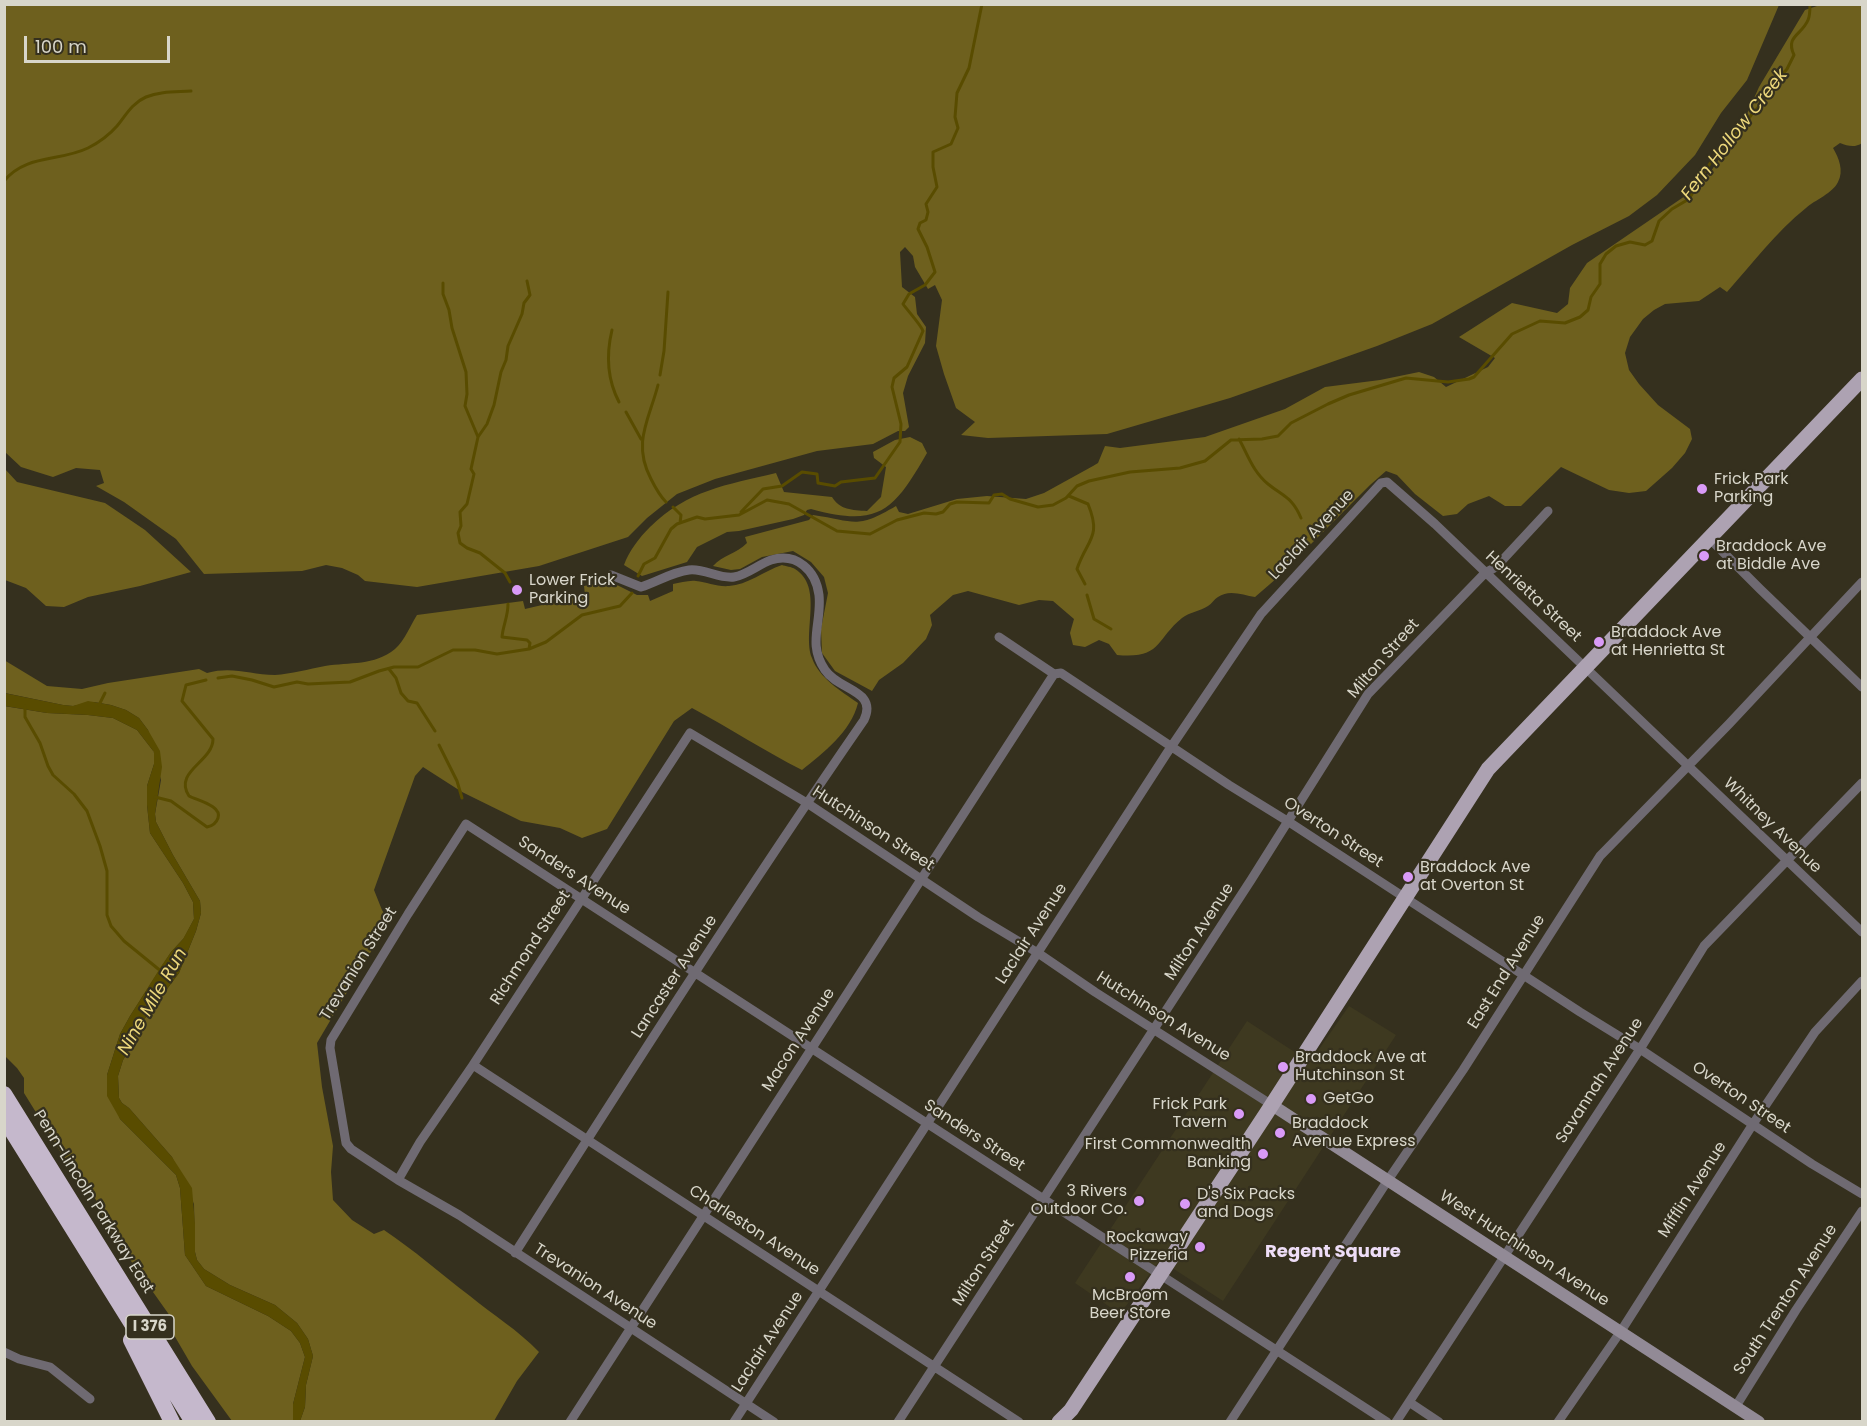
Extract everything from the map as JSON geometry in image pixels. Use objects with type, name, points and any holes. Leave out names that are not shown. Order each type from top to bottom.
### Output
[{"type":"highway","name":"Penn-Lincoln Parkway East","points":[[4,1094],[208,1422]]},
{"type":"highway","name":"Penn-Lincoln Parkway East","points":[[4,1118],[193,1422]]},
{"type":"highway","points":[[79,1238],[172,1422]]},
{"type":"main road","points":[[1059,1422],[1071,1410],[1162,1274],[1488,769],[1863,380]]},
{"type":"street","name":"Henrietta Street","points":[[1381,483],[1387,482],[1435,524],[1661,741]]},
{"type":"street","name":"Laclair Avenue","points":[[734,1422],[1172,746],[1269,603],[1381,483]]},
{"type":"street","name":"Milton Street","points":[[1251,880],[1368,694],[1485,573],[1496,567],[1548,511]]},
{"type":"street","points":[[1710,538],[1863,687]]},
{"type":"street","name":"Lancaster Avenue","points":[[515,1253],[696,972],[864,720],[868,710],[867,702],[860,695],[829,676],[819,662],[814,643],[819,620],[816,580],[797,560],[785,558],[773,560],[732,578],[690,570],[641,586],[610,575]]},
{"type":"street","name":"East End Avenue","points":[[1230,1422],[1388,1180],[1463,1070],[1600,856],[1863,582]]},
{"type":"street","name":"Overton Street","points":[[999,637],[1060,671],[1113,709],[1229,785],[1640,1049],[1812,1164],[1863,1194]]},
{"type":"street","name":"Macon Avenue","points":[[570,1422],[922,879],[1060,671]]},
{"type":"street","name":"Hutchinson Street","points":[[690,733],[807,803],[978,917],[1038,953]]},
{"type":"street","name":"Richmond Street","points":[[398,1180],[420,1142],[690,733]]},
{"type":"street","name":"Whitney Avenue","points":[[1661,741],[1863,932]]},
{"type":"street","name":"Savannah Avenue","points":[[1396,1422],[1640,1049],[1704,946],[1863,783]]},
{"type":"street","name":"Sanders Avenue","points":[[466,824],[696,972]]},
{"type":"street","name":"Trevanion Street","points":[[398,1180],[351,1149],[346,1143],[330,1048],[331,1040],[466,824]]},
{"type":"street","name":"Milton Avenue","points":[[1154,1030],[1251,880]]},
{"type":"street","name":"Hutchinson Avenue","points":[[1038,953],[1272,1105]]},
{"type":"street","name":"Sanders Street","points":[[696,972],[1387,1422]]},
{"type":"street","name":"Mifflin Avenue","points":[[1558,1422],[1621,1331],[1815,1032],[1863,981]]},
{"type":"street","name":"Milton Street","points":[[898,1422],[1154,1030]]},
{"type":"street","name":"Charleston Avenue","points":[[472,1065],[1019,1422]]},
{"type":"street","name":"West Hutchinson Avenue","points":[[1272,1105],[1759,1422]]},
{"type":"street","name":"Trevanion Avenue","points":[[398,1180],[459,1215],[774,1422]]},
{"type":"street","name":"South Trenton Avenue","points":[[1736,1406],[1796,1310],[1863,1211]]},
{"type":"street","points":[[4,1352],[19,1359],[50,1367],[90,1399]]},
{"type":"street","points":[[1409,1402],[1439,1422]]},
{"type":"shaded area","points":[[4,5],[1779,5],[1747,80],[1721,113],[1695,155],[1657,195],[1629,216],[1572,245],[1432,324],[1230,398],[1107,434],[988,438],[961,435],[975,422],[956,408],[936,346],[942,300],[935,285],[928,289],[915,267],[913,256],[905,247],[900,252],[902,287],[915,297],[917,314],[926,327],[925,343],[908,376],[903,393],[909,427],[905,431],[898,431],[873,444],[817,451],[715,479],[677,494],[628,537],[539,566],[417,587],[365,581],[342,568],[326,565],[302,571],[204,574],[176,539],[124,502],[96,486],[104,483],[100,470],[76,468],[53,477],[21,467],[5,452]]},
{"type":"shaded area","points":[[1820,5],[1862,5],[1862,143],[1851,146],[1840,143],[1833,148],[1841,169],[1836,186],[1785,227],[1727,292],[1720,287],[1699,301],[1665,304],[1643,319],[1630,337],[1625,353],[1629,370],[1658,405],[1690,429],[1692,439],[1685,453],[1672,468],[1646,491],[1629,493],[1609,490],[1561,467],[1521,506],[1505,506],[1489,496],[1468,504],[1457,514],[1443,516],[1415,494],[1397,475],[1386,471],[1255,597],[1236,593],[1222,595],[1208,606],[1182,618],[1150,651],[1142,654],[1117,655],[1109,644],[1099,640],[1085,647],[1073,645],[1070,633],[1074,619],[1053,601],[1039,600],[1019,605],[968,591],[953,595],[930,615],[932,625],[926,639],[903,663],[879,680],[872,691],[835,671],[822,653],[821,629],[828,593],[824,577],[811,562],[793,551],[762,557],[740,569],[731,570],[713,566],[747,543],[745,537],[809,520],[813,515],[855,522],[872,518],[896,506],[899,512],[908,514],[957,499],[987,496],[1026,499],[1044,493],[1098,463],[1105,446],[1120,448],[1205,437],[1285,409],[1325,387],[1419,372],[1434,377],[1446,387],[1488,367],[1495,358],[1459,337],[1512,303],[1557,313],[1568,304],[1570,288],[1587,263],[1685,196],[1711,171],[1741,127],[1759,87],[1805,10]]},
{"type":"shaded area","points":[[910,437],[922,443],[927,453],[905,488],[882,510],[869,515],[854,516],[811,509],[807,510],[804,515],[793,519],[727,532],[697,547],[687,562],[642,576],[624,565],[638,540],[646,531],[679,505],[708,491],[776,473],[784,492],[832,497],[843,507],[867,511],[881,497],[886,467],[874,458],[873,452],[895,440]]},
{"type":"shaded area","points":[[5,469],[17,482],[105,503],[145,530],[191,572],[88,597],[64,607],[46,606],[26,588],[5,580]]},
{"type":"shaded area","points":[[782,565],[795,569],[804,577],[808,587],[811,610],[809,636],[815,665],[831,684],[858,703],[843,732],[802,770],[692,708],[674,721],[607,829],[582,838],[560,828],[521,821],[462,792],[423,767],[415,776],[374,890],[389,921],[317,1043],[322,1087],[333,1146],[331,1172],[333,1200],[352,1220],[374,1234],[384,1230],[406,1246],[539,1352],[517,1381],[494,1421],[300,1421],[305,1407],[306,1385],[313,1356],[308,1339],[297,1323],[275,1305],[230,1285],[204,1269],[197,1260],[195,1252],[194,1204],[172,1157],[119,1098],[118,1076],[123,1060],[140,1025],[179,973],[201,913],[200,901],[156,822],[155,814],[161,780],[148,730],[139,718],[111,705],[94,702],[73,706],[63,705],[5,693],[4,660],[47,686],[82,689],[199,669],[207,673],[225,670],[266,675],[294,673],[379,658],[399,645],[417,615],[523,601],[525,609],[585,595],[584,586],[609,581],[637,595],[648,595],[650,601],[673,591],[673,584],[693,581],[720,586],[736,585]]},
{"type":"shaded area","points":[[4,706],[47,713],[113,718],[137,730],[154,752],[154,764],[147,786],[150,833],[193,902],[194,919],[184,938],[171,952],[130,1016],[120,1034],[107,1075],[120,1119],[176,1175],[180,1188],[185,1255],[206,1286],[268,1316],[291,1331],[300,1343],[305,1357],[293,1404],[293,1421],[232,1421],[192,1366],[174,1335],[170,1316],[104,1223],[101,1209],[75,1163],[63,1156],[24,1093],[24,1078],[5,1056]]},
{"type":"shaded area","name":"Regent Square","points":[[1349,1006],[1396,1035],[1223,1301],[1160,1260],[1120,1314],[1075,1283],[1247,1021],[1310,1062]]},
{"type":"water","name":"Nine Mile Run","points":[[4,693],[63,705],[73,706],[88,701],[126,710],[139,718],[160,751],[162,767],[155,814],[156,822],[200,901],[201,913],[179,973],[140,1025],[123,1060],[118,1076],[119,1098],[172,1157],[192,1188],[195,1252],[197,1260],[204,1269],[230,1285],[275,1305],[297,1323],[308,1339],[313,1356],[306,1385],[305,1407],[300,1421],[293,1421],[293,1404],[305,1357],[300,1343],[291,1331],[268,1316],[206,1286],[185,1255],[180,1188],[176,1175],[120,1119],[107,1096],[107,1075],[120,1034],[162,965],[183,939],[194,919],[193,902],[150,833],[147,786],[154,764],[154,752],[137,730],[113,718],[47,713],[5,706]]},
{"type":"waterway","points":[[741,512],[763,489],[782,486],[802,472],[817,474],[818,483],[835,486],[841,482],[875,478],[900,442],[901,424],[892,387],[894,378],[907,367],[923,331],[903,304],[909,294],[925,285],[935,272],[918,229],[920,223],[926,220],[928,212],[926,204],[937,187],[933,152],[951,144],[958,128],[955,117],[957,93],[969,68],[982,4]]},
{"type":"waterway","name":"Fern Hollow Creek","points":[[638,576],[644,564],[655,558],[671,529],[677,524],[697,517],[705,519],[739,515],[767,500],[789,504],[837,531],[870,534],[897,520],[924,513],[943,512],[950,504],[957,502],[989,503],[994,495],[1002,494],[1010,499],[1038,507],[1053,505],[1066,498],[1077,486],[1089,481],[1130,472],[1180,468],[1205,461],[1231,440],[1278,436],[1291,423],[1349,395],[1406,378],[1448,382],[1474,377],[1512,334],[1540,321],[1565,323],[1580,317],[1588,310],[1591,297],[1600,284],[1600,264],[1606,254],[1616,246],[1630,242],[1645,245],[1652,241],[1659,221],[1672,209],[1689,199],[1715,155],[1743,127],[1763,102],[1766,93],[1787,69],[1794,55],[1793,40],[1808,20],[1810,4]]},
{"type":"waterway","points":[[4,181],[22,166],[92,146],[111,132],[133,106],[146,97],[162,93],[191,91]]},
{"type":"waterway","points":[[510,582],[505,573],[480,553],[460,543],[458,533],[461,526],[460,512],[467,504],[474,474],[471,469],[478,437],[487,424],[494,405],[508,346],[522,314],[524,303],[530,295],[527,281]]},
{"type":"waterway","points":[[443,283],[443,294],[466,372],[465,406],[478,437]]},
{"type":"waterway","points":[[660,375],[668,292]]},
{"type":"waterway","points":[[612,330],[609,367],[612,385],[619,402]]},
{"type":"waterway","points":[[658,385],[642,443],[645,466],[659,494],[666,502]]},
{"type":"waterway","points":[[626,412],[641,439]]},
{"type":"waterway","points":[[1239,439],[1258,474],[1291,501],[1301,518]]},
{"type":"waterway","points":[[1069,496],[1088,504],[1094,524],[1092,538],[1077,569],[1085,584]]},
{"type":"waterway","points":[[673,507],[681,515],[680,523]]},
{"type":"waterway","name":"Fern Hollow Creek","points":[[218,678],[232,676],[274,687],[297,682],[308,684],[350,682],[394,667],[418,667],[453,650],[475,650],[497,654],[529,649],[546,642],[582,615],[620,606],[632,593]]},
{"type":"waterway","points":[[1087,595],[1094,619],[1111,629]]},
{"type":"waterway","points":[[508,604],[502,637],[527,640],[530,643],[529,649]]},
{"type":"waterway","points":[[389,669],[396,678],[401,693],[408,701],[417,703],[435,731]]},
{"type":"waterway","name":"Fern Hollow Creek","points":[[155,797],[171,801],[207,827],[214,824],[218,818],[217,810],[189,796],[185,787],[190,773],[207,754],[213,739],[182,701],[186,685],[206,680]]},
{"type":"waterway","points":[[99,705],[105,693]]},
{"type":"waterway","name":"Nine Mile Run","points":[[25,706],[25,717],[40,743],[53,775],[74,794],[87,811],[107,871],[107,915],[111,926],[124,941],[162,972]]},
{"type":"waterway","points":[[439,745],[457,781],[462,798]]},
{"type":"place","name":"Frick Park Parking","points":[[1702,489]]},
{"type":"place","name":"Braddock Ave at Biddle Ave","points":[[1704,556]]},
{"type":"place","name":"Lower Frick Parking","points":[[517,590]]},
{"type":"place","name":"Braddock Ave at Henrietta St","points":[[1599,642]]},
{"type":"place","name":"Braddock Ave at Overton St","points":[[1408,877]]},
{"type":"place","name":"Braddock Ave at Hutchinson St","points":[[1283,1067]]},
{"type":"place","name":"GetGo","points":[[1311,1099]]},
{"type":"place","name":"Frick Park Tavern","points":[[1239,1114]]},
{"type":"place","name":"Braddock Avenue Express","points":[[1280,1133]]},
{"type":"place","name":"First Commonwealth Banking","points":[[1263,1154]]},
{"type":"place","name":"3 Rivers Outdoor Co.","points":[[1139,1201]]},
{"type":"place","name":"D's Six Packs and Dogs","points":[[1185,1204]]},
{"type":"place","name":"Rockaway Pizzeria","points":[[1200,1247]]},
{"type":"place","name":"McBroom Beer Store","points":[[1130,1277]]},
{"type":"district","name":"Regent Square","points":[[1333,1252]]}]
